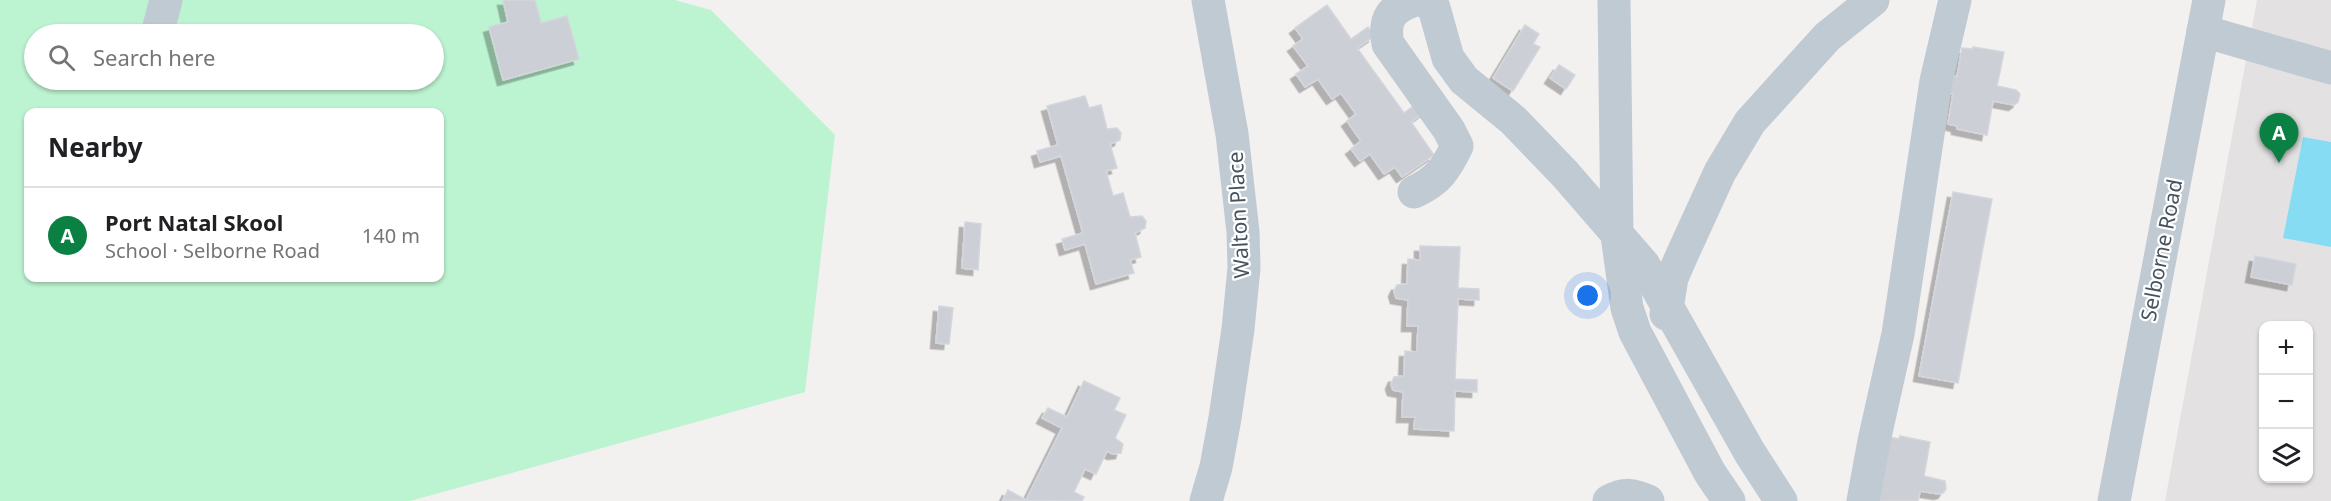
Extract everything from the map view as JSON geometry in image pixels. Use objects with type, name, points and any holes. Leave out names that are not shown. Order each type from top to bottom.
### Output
[{"type":"street","points":[[160,24],[166,0]]},
{"type":"street","name":"Walton Place","points":[[1206,501],[1216,467],[1225,418],[1244,268],[1243,232],[1232,134],[1208,0]]},
{"type":"street","points":[[1414,192],[1431,184],[1448,165],[1457,146],[1449,130],[1388,44],[1385,30],[1389,17],[1399,5],[1424,0],[1434,8],[1448,58],[1464,80],[1513,120],[1565,174],[1644,265],[1750,453],[1781,501]]},
{"type":"street","points":[[1614,0],[1617,235],[1627,308],[1635,332],[1710,473],[1729,501]]},
{"type":"street","points":[[1665,388],[1667,303],[1672,278],[1720,172],[1750,122],[1827,37],[1873,0]]},
{"type":"street","points":[[1863,501],[1898,334],[1936,81],[1955,0]]},
{"type":"street","points":[[2206,16],[2331,68]]},
{"type":"street","name":"Selborne Road","points":[[2114,501],[2206,16]]},
{"type":"street","points":[[1609,501],[1622,495],[1634,494],[1648,501]]},
{"type":"shaded area","points":[[2257,0],[2331,0],[2331,501],[2165,501]]},
{"type":"green space","points":[[0,0],[675,0],[711,10],[835,135],[805,392],[410,501],[0,501]]},
{"type":"water","points":[[2303,137],[2331,142],[2331,247],[2283,238]]},
{"type":"building","points":[[503,0],[535,0],[541,23],[567,16],[579,59],[503,80],[489,27],[508,22]]},
{"type":"building","points":[[1327,5],[1351,39],[1368,27],[1374,36],[1357,48],[1404,113],[1421,100],[1428,109],[1411,122],[1434,155],[1402,177],[1395,167],[1384,174],[1370,154],[1360,161],[1351,149],[1361,141],[1347,121],[1356,114],[1341,93],[1332,99],[1318,79],[1305,87],[1296,74],[1308,66],[1293,46],[1303,39],[1295,28]]},
{"type":"building","points":[[1525,25],[1539,34],[1533,44],[1540,47],[1513,91],[1493,78]]},
{"type":"building","points":[[1973,47],[2004,52],[1997,86],[2016,90],[2020,94],[2018,102],[2014,105],[1993,101],[1987,135],[1957,129],[1957,126],[1948,124],[1953,94],[1948,93],[1952,76],[1957,77],[1962,48],[1973,49]]},
{"type":"building","points":[[1559,65],[1575,75],[1566,89],[1550,78]]},
{"type":"building","points":[[1085,96],[1089,108],[1101,105],[1107,129],[1117,128],[1121,133],[1120,140],[1110,144],[1117,168],[1106,171],[1113,196],[1123,193],[1130,217],[1142,216],[1146,221],[1145,228],[1135,233],[1141,257],[1130,260],[1134,273],[1096,284],[1085,244],[1065,250],[1062,239],[1083,233],[1061,156],[1040,162],[1037,151],[1058,145],[1047,106]]},
{"type":"building","points":[[1953,192],[1992,199],[1958,383],[1919,376]]},
{"type":"building","points":[[965,222],[981,224],[978,270],[962,268]]},
{"type":"building","points":[[1420,246],[1460,247],[1458,288],[1479,289],[1479,300],[1458,299],[1455,379],[1477,380],[1477,392],[1455,391],[1454,431],[1414,429],[1415,417],[1402,417],[1403,392],[1393,390],[1391,384],[1394,377],[1404,376],[1405,351],[1417,352],[1418,326],[1407,326],[1408,300],[1396,298],[1394,291],[1397,285],[1407,284],[1408,259],[1420,260]]},
{"type":"building","points":[[2255,256],[2296,264],[2292,285],[2251,277]]},
{"type":"building","points":[[939,306],[953,308],[949,344],[936,343]]},
{"type":"building","points":[[1084,381],[1120,398],[1114,410],[1126,415],[1115,438],[1123,444],[1121,453],[1113,454],[1107,451],[1096,474],[1085,469],[1074,492],[1084,497],[1082,501],[1003,500],[1008,490],[1026,500],[1062,428],[1042,418],[1048,408],[1067,417]]},
{"type":"building","points":[[1900,436],[1930,442],[1924,476],[1945,481],[1946,489],[1943,493],[1920,491],[1918,501],[1877,501],[1889,437],[1899,439]]},
{"type":"place","name":"Port Natal Skool","points":[[2279,163]]}]
